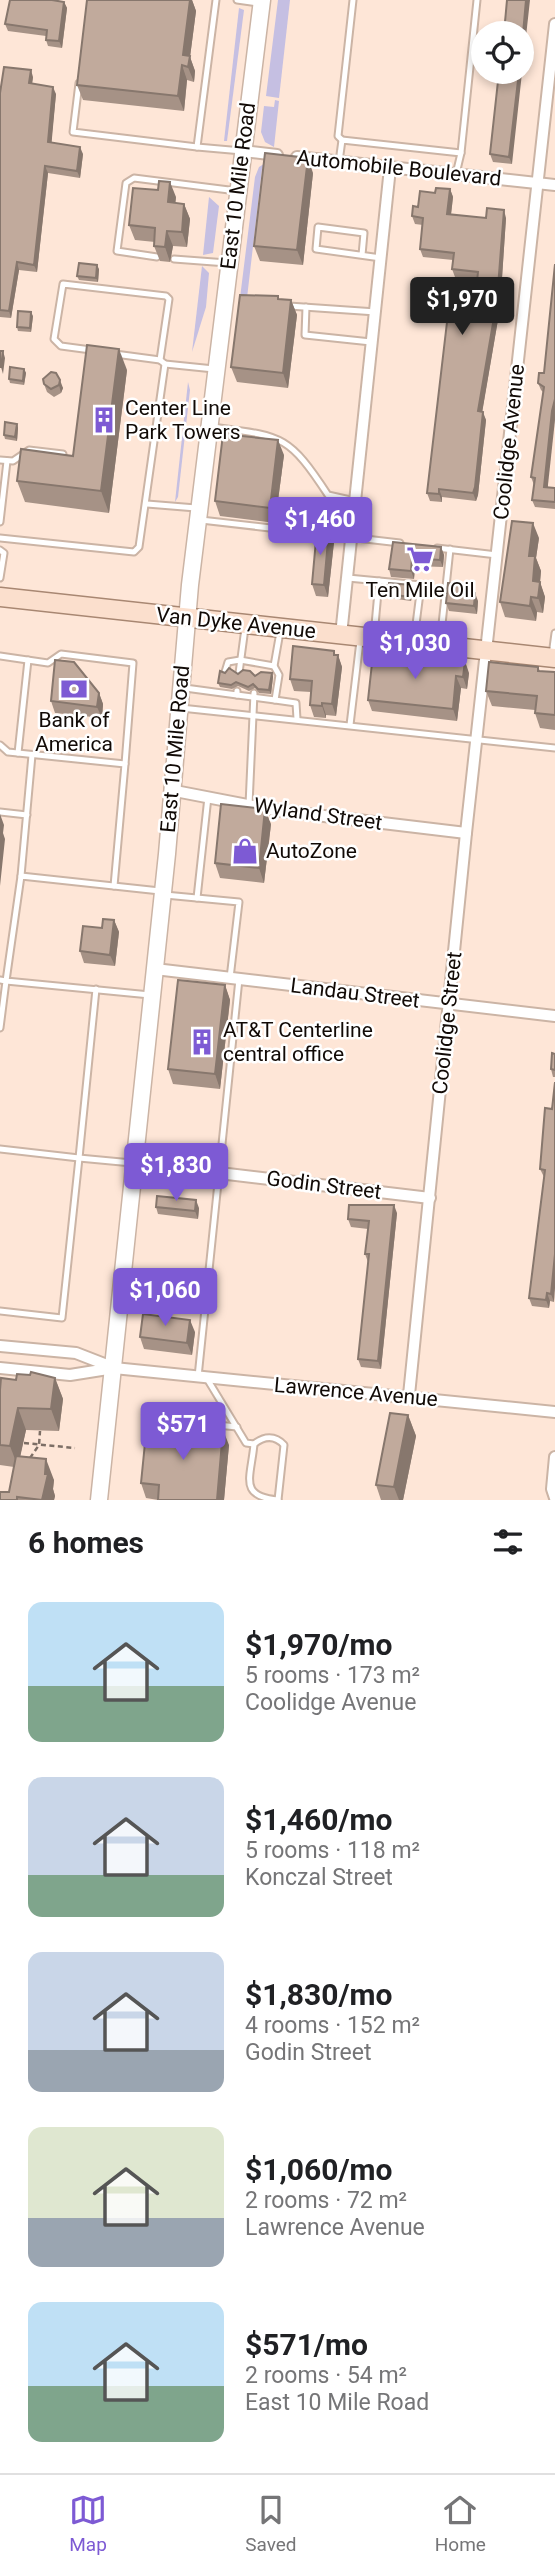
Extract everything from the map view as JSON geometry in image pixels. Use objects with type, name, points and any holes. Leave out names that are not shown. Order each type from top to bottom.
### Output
[{"type":"main road","name":"East 10 Mile Road","points":[[99,1500],[163,893],[170,790],[198,514],[214,369],[228,302],[228,263],[262,1]]},
{"type":"main road","name":"Van Dyke Avenue","points":[[0,597],[553,658]]},
{"type":"street","name":"Coolidge Avenue","points":[[486,651],[555,24]]},
{"type":"street","name":"Automobile Boulevard","points":[[243,151],[555,185]]},
{"type":"street","points":[[341,635],[390,168]]},
{"type":"street","name":"Coolidge Street","points":[[409,1395],[486,651]]},
{"type":"street","name":"Wyland Street","points":[[170,790],[249,805],[466,833]]},
{"type":"street","name":"Landau Street","points":[[155,969],[555,1016]]},
{"type":"street","name":"Godin Street","points":[[135,1163],[430,1198]]},
{"type":"street","points":[[0,1346],[76,1353],[114,1368]]},
{"type":"street","points":[[0,1368],[70,1375],[114,1368]]},
{"type":"street","name":"Lawrence Avenue","points":[[114,1368],[409,1395],[555,1412]]},
{"type":"street","points":[[555,1457],[552,1489],[555,1498]]},
{"type":"lane","points":[[197,147],[216,0]]},
{"type":"lane","points":[[237,0],[262,1]]},
{"type":"lane","points":[[353,0],[338,136],[342,140],[461,153]]},
{"type":"lane","points":[[456,175],[461,153],[477,0]]},
{"type":"lane","points":[[79,79],[73,132],[243,151]]},
{"type":"lane","points":[[339,162],[342,140]]},
{"type":"lane","points":[[158,257],[117,251],[126,183],[134,177],[237,191]]},
{"type":"lane","points":[[362,255],[364,233],[318,227],[316,249],[381,258]]},
{"type":"lane","points":[[174,259],[228,263]]},
{"type":"lane","points":[[0,538],[134,552],[139,547],[147,504],[169,299],[166,296],[63,284],[54,339],[61,346],[100,352]]},
{"type":"lane","points":[[283,306],[376,312]]},
{"type":"lane","points":[[306,307],[305,335],[372,342]]},
{"type":"lane","points":[[112,354],[214,369]]},
{"type":"lane","points":[[208,426],[272,435],[302,455],[328,495],[356,501]]},
{"type":"lane","points":[[0,522],[4,461],[13,461],[29,450],[63,454]]},
{"type":"lane","points":[[147,504],[353,538],[414,545]]},
{"type":"lane","points":[[426,546],[497,555]]},
{"type":"lane","points":[[440,646],[450,549]]},
{"type":"lane","points":[[0,550],[4,553],[0,578]]},
{"type":"lane","points":[[348,578],[421,585],[414,643]]},
{"type":"lane","points":[[350,725],[379,581]]},
{"type":"lane","points":[[239,673],[245,625]]},
{"type":"lane","points":[[275,700],[279,675],[274,666],[281,629]]},
{"type":"lane","points":[[553,658],[555,634]]},
{"type":"lane","points":[[0,656],[48,663],[61,654],[133,663],[114,886]]},
{"type":"lane","points":[[19,753],[28,660]]},
{"type":"lane","points":[[225,672],[228,662],[240,660],[274,666]]},
{"type":"lane","points":[[257,675],[259,662]]},
{"type":"lane","points":[[180,688],[254,695],[296,703],[297,719]]},
{"type":"lane","points":[[249,805],[254,695]]},
{"type":"lane","points":[[178,708],[555,748]]},
{"type":"lane","points":[[0,745],[8,752],[125,764]]},
{"type":"lane","points":[[0,1028],[3,980],[21,876],[32,755]]},
{"type":"lane","points":[[197,898],[208,797]]},
{"type":"lane","points":[[0,812],[27,815]]},
{"type":"lane","points":[[21,876],[239,902],[202,1377],[246,1443],[254,1444]]},
{"type":"lane","points":[[3,980],[152,995]]},
{"type":"lane","points":[[0,1311],[62,1318],[96,989]]},
{"type":"lane","points":[[0,1149],[135,1163]]},
{"type":"lane","points":[[156,1419],[237,1427]]},
{"type":"lane","points":[[270,1437],[284,1445],[278,1500],[260,1498],[250,1488],[254,1444],[261,1438],[270,1437]]},
{"type":"path","points":[[26,1465],[39,1445],[40,1431]]},
{"type":"path","points":[[24,1443],[75,1448]]},
{"type":"shaded area","points":[[278,0],[290,0],[279,98],[266,96]]},
{"type":"shaded area","points":[[239,8],[244,10],[227,141],[224,141]]},
{"type":"shaded area","points":[[275,100],[279,101],[274,147],[265,142],[261,132],[264,106],[274,107]]},
{"type":"shaded area","points":[[267,162],[262,169],[247,298],[240,298],[255,177],[259,167]]},
{"type":"shaded area","points":[[209,197],[219,206],[213,253],[203,255]]},
{"type":"shaded area","points":[[202,266],[209,273],[206,307],[192,352]]},
{"type":"shaded area","points":[[188,382],[190,390],[178,497],[175,502]]},
{"type":"building","points":[[10,0],[64,2],[59,41],[46,40],[47,30],[5,24]]},
{"type":"building","points":[[87,0],[190,0],[183,55],[190,56],[188,67],[182,65],[178,96],[77,85]]},
{"type":"building","points":[[507,0],[526,0],[524,21],[505,21]]},
{"type":"building","points":[[4,67],[31,70],[29,83],[53,87],[48,142],[80,147],[77,171],[45,166],[34,265],[17,262],[9,311],[0,310],[0,93]]},
{"type":"building","points":[[498,84],[518,84],[509,157],[490,154]]},
{"type":"building","points":[[265,153],[308,158],[297,250],[254,246]]},
{"type":"building","points":[[159,181],[170,182],[168,202],[184,204],[182,232],[167,231],[165,247],[154,246],[155,228],[129,225],[133,188],[158,190]]},
{"type":"building","points":[[436,188],[450,189],[447,214],[486,218],[487,208],[504,210],[497,300],[478,411],[483,412],[473,493],[439,489],[439,494],[427,493],[449,305],[474,308],[478,272],[452,269],[454,253],[420,249],[423,218],[412,216],[413,206],[418,207],[420,191],[435,193]]},
{"type":"building","points":[[79,263],[97,265],[96,278],[77,276]]},
{"type":"building","points":[[555,264],[555,399],[544,487],[555,488],[555,502],[532,500],[535,478],[531,477],[544,387],[538,383],[539,373],[544,373]]},
{"type":"building","points":[[240,295],[278,296],[278,299],[291,300],[283,373],[231,367]]},
{"type":"building","points":[[18,311],[31,312],[30,328],[17,327]]},
{"type":"building","points":[[87,345],[119,349],[101,491],[17,481],[21,449],[73,456]]},
{"type":"building","points":[[0,351],[3,351],[1,367],[0,367]]},
{"type":"building","points":[[10,367],[24,369],[23,381],[9,379]]},
{"type":"building","points":[[51,372],[56,373],[60,380],[59,385],[51,389],[44,384],[43,379]]},
{"type":"building","points":[[5,422],[17,424],[15,437],[4,435]]},
{"type":"building","points":[[223,434],[278,440],[270,508],[215,501]]},
{"type":"building","points":[[512,521],[533,523],[529,556],[535,556],[533,581],[540,582],[538,598],[531,597],[530,606],[500,602]]},
{"type":"building","points":[[317,529],[329,530],[324,585],[312,584]]},
{"type":"building","points":[[393,542],[441,547],[440,560],[412,558],[411,571],[389,569]]},
{"type":"building","points":[[389,583],[411,585],[410,597],[388,594]]},
{"type":"building","points":[[448,583],[462,584],[462,591],[475,593],[474,606],[446,603]]},
{"type":"building","points":[[293,646],[334,651],[334,655],[338,655],[332,704],[310,705],[312,681],[290,679]]},
{"type":"building","points":[[373,654],[439,662],[440,658],[465,661],[463,677],[456,676],[453,709],[368,700]]},
{"type":"building","name":"Bank of America","points":[[55,660],[74,662],[99,693],[97,707],[51,701]]},
{"type":"building","points":[[489,662],[538,667],[538,671],[555,672],[555,715],[535,713],[537,696],[486,691]]},
{"type":"building","points":[[229,668],[238,674],[243,670],[250,671],[255,676],[261,672],[272,673],[269,690],[258,689],[253,684],[248,687],[236,682],[231,685],[218,683],[220,671],[225,673]]},
{"type":"building","name":"AutoZone","points":[[221,804],[265,809],[259,868],[215,863]]},
{"type":"building","points":[[103,919],[114,920],[110,955],[80,951],[83,926],[102,928]]},
{"type":"building","name":"AT&T Centerline central office","points":[[178,980],[225,985],[215,1074],[168,1069]]},
{"type":"building","points":[[552,1053],[555,1054],[555,1070],[551,1069]]},
{"type":"building","points":[[555,1082],[555,1254],[551,1294],[547,1293],[546,1300],[529,1298],[545,1170],[540,1169],[545,1108],[552,1109]]},
{"type":"building","points":[[157,1196],[196,1200],[195,1211],[156,1207]]},
{"type":"building","points":[[349,1205],[394,1205],[378,1361],[358,1359],[369,1254],[365,1254],[369,1221],[348,1219]]},
{"type":"building","points":[[143,1314],[190,1320],[187,1343],[140,1337]]},
{"type":"building","points":[[31,1372],[55,1378],[51,1409],[18,1408],[10,1446],[0,1445],[1,1378],[16,1380],[17,1374],[30,1375]]},
{"type":"building","points":[[390,1413],[408,1415],[394,1487],[376,1485]]},
{"type":"building","points":[[147,1423],[223,1430],[217,1500],[158,1500],[159,1485],[141,1483]]},
{"type":"building","points":[[16,1456],[46,1459],[45,1474],[48,1474],[42,1500],[17,1497],[17,1500],[0,1500],[0,1492],[9,1492]]},
{"type":"place","name":"Center Line Park Towers","points":[[104,420]]},
{"type":"place","name":"Ten Mile Oil","points":[[420,559]]},
{"type":"place","name":"Bank of America","points":[[74,689]]},
{"type":"place","name":"AutoZone","points":[[245,851]]},
{"type":"place","name":"AT&T Centerline central office","points":[[202,1042]]}]
